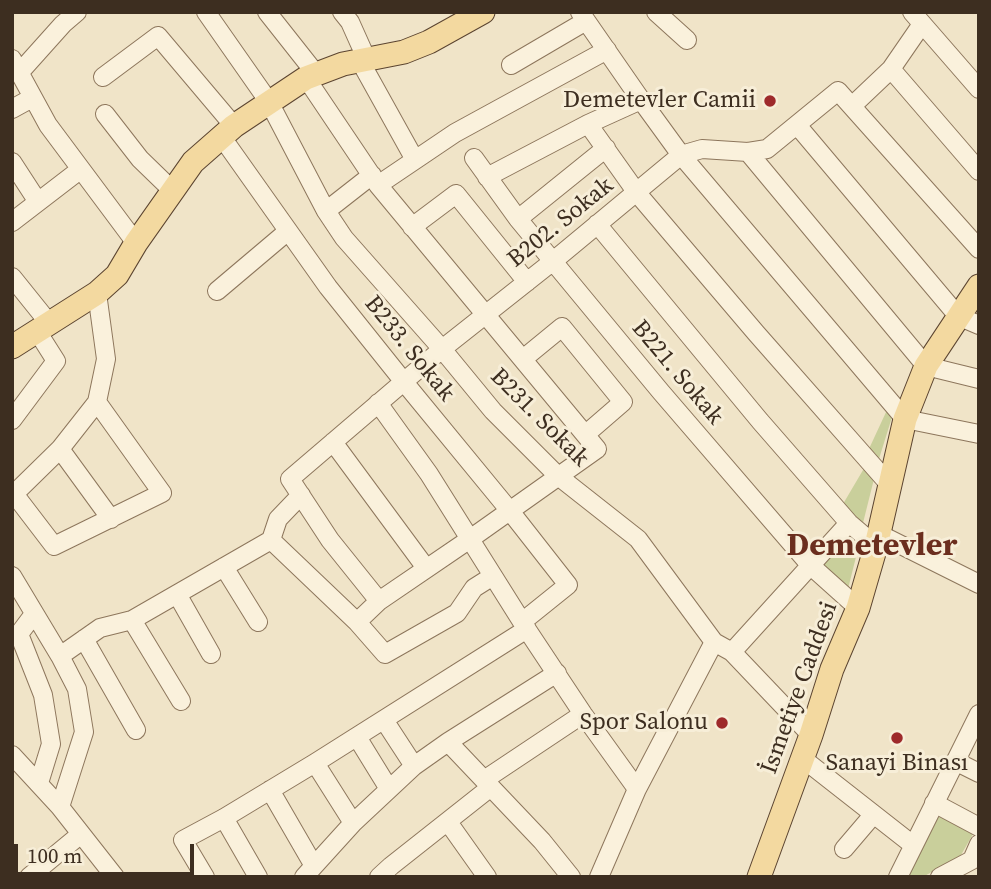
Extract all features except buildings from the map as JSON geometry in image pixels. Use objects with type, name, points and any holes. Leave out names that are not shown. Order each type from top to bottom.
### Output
[{"type":"main road","points":[[12,347],[97,293],[117,275],[193,162],[227,131],[311,76],[343,64],[404,52],[429,42],[483,12]]},
{"type":"main road","name":"İsmetiye Caddesi","points":[[759,877],[832,669],[858,608],[878,540],[905,419],[926,366],[968,321],[979,286]]},
{"type":"street","points":[[77,12],[16,65],[48,125],[136,243]]},
{"type":"street","name":"B231. Sokak","points":[[206,12],[269,102],[326,211],[344,238],[493,411],[558,476],[638,539],[715,642],[732,652],[811,734]]},
{"type":"street","points":[[267,12],[311,76],[375,180],[597,449],[379,601],[356,622]]},
{"type":"street","points":[[656,12],[687,40]]},
{"type":"street","points":[[351,16],[364,60],[415,160]]},
{"type":"street","points":[[511,65],[583,16],[681,155],[905,419],[979,434]]},
{"type":"street","points":[[852,106],[891,69],[917,18],[979,89]]},
{"type":"street","name":"B233. Sokak","points":[[103,77],[158,36],[227,131],[288,231],[328,287],[568,585],[525,625]]},
{"type":"street","points":[[326,211],[375,180],[415,160],[455,133],[607,50]]},
{"type":"street","points":[[891,69],[979,171]]},
{"type":"street","points":[[681,155],[702,149],[747,152],[767,149],[838,91],[979,249]]},
{"type":"street","points":[[12,109],[33,98]]},
{"type":"street","points":[[487,177],[640,100]]},
{"type":"street","points":[[104,114],[140,159],[173,191]]},
{"type":"street","points":[[589,124],[637,192],[755,333],[889,484]]},
{"type":"street","points":[[797,125],[968,321]]},
{"type":"street","points":[[518,219],[606,148]]},
{"type":"street","points":[[747,152],[926,366],[979,379]]},
{"type":"street","name":"B202. Sokak","points":[[300,495],[290,479],[442,349],[681,155]]},
{"type":"street","name":"B221. Sokak","points":[[474,158],[552,262],[661,392],[810,565],[858,608]]},
{"type":"street","points":[[12,162],[38,202]]},
{"type":"street","points":[[12,222],[81,169]]},
{"type":"street","points":[[412,227],[456,194],[527,282]]},
{"type":"street","points":[[597,224],[760,421],[849,523],[878,540],[979,584]]},
{"type":"street","points":[[217,291],[288,231]]},
{"type":"street","points":[[12,277],[43,327],[56,361],[12,420]]},
{"type":"street","points":[[97,293],[106,359],[97,402],[60,449],[14,495],[54,546],[162,493],[97,402]]},
{"type":"street","points":[[523,359],[562,327],[623,402],[586,434]]},
{"type":"street","points":[[378,403],[429,474],[583,714],[637,789]]},
{"type":"street","points":[[333,442],[426,568]]},
{"type":"street","points":[[60,449],[111,519]]},
{"type":"street","points":[[60,656],[100,628],[132,620],[271,540],[278,519],[300,495],[330,540],[379,601]]},
{"type":"street","points":[[732,652],[849,523]]},
{"type":"street","points":[[271,540],[356,622],[385,654],[457,613],[474,588],[493,576]]},
{"type":"street","points":[[223,567],[258,622]]},
{"type":"street","points":[[12,576],[77,689],[84,732],[60,807]]},
{"type":"street","points":[[177,594],[211,654]]},
{"type":"street","points":[[34,614],[19,634],[43,695],[51,744],[39,783]]},
{"type":"street","points":[[132,620],[181,701]]},
{"type":"street","points":[[205,877],[183,839],[224,818],[384,720],[525,625]]},
{"type":"street","points":[[84,639],[136,730]]},
{"type":"street","points":[[598,877],[637,789],[715,642]]},
{"type":"street","points":[[270,790],[309,871],[353,823],[414,766],[557,673]]},
{"type":"street","points":[[898,877],[979,713]]},
{"type":"street","points":[[390,873],[487,783],[583,714]]},
{"type":"street","points":[[384,720],[414,766]]},
{"type":"street","points":[[356,737],[389,789]]},
{"type":"street","points":[[448,742],[542,841],[571,877]]},
{"type":"street","points":[[12,755],[60,807],[115,877]]},
{"type":"street","points":[[802,758],[913,845]]},
{"type":"street","points":[[955,761],[979,773]]},
{"type":"street","points":[[315,763],[353,823]]},
{"type":"street","points":[[934,803],[979,827]]},
{"type":"street","points":[[844,849],[873,815]]},
{"type":"street","points":[[224,818],[258,877]]},
{"type":"street","points":[[448,822],[487,877]]},
{"type":"street","points":[[29,877],[81,834]]},
{"type":"street","points":[[940,877],[972,860],[979,844]]},
{"type":"green space","points":[[887,410],[893,414],[878,462],[868,451]]},
{"type":"green space","points":[[866,465],[875,475],[863,523],[843,504]]},
{"type":"green space","points":[[848,529],[860,541],[848,589],[818,560]]},
{"type":"green space","points":[[935,814],[973,834],[961,855],[923,877],[903,877]]},
{"type":"place","name":"Demetevler Camii","points":[[770,101]]},
{"type":"place","name":"Spor Salonu","points":[[722,723]]},
{"type":"place","name":"Sanayi Binası","points":[[897,738]]},
{"type":"district","name":"Demetevler","points":[[872,547]]}]
